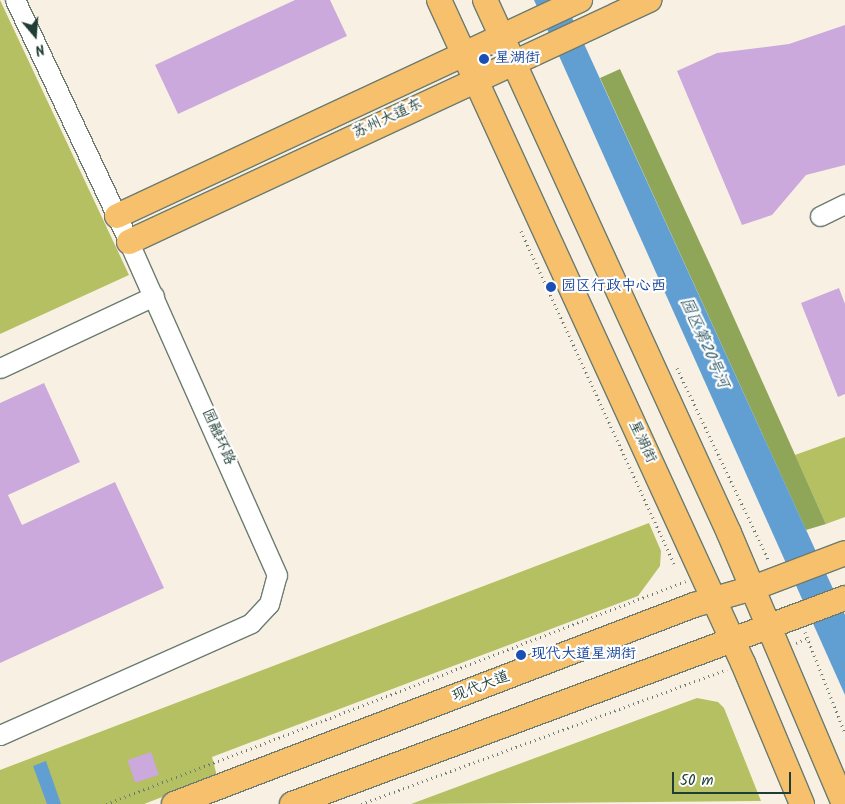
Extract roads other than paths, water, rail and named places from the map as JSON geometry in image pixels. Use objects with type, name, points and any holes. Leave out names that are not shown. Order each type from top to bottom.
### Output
[{"type":"main road","name":"星湖街","points":[[439,0],[732,638],[802,804]]},
{"type":"main road","points":[[485,0],[741,561],[844,804]]},
{"type":"main road","name":"苏州大道东","points":[[129,242],[474,79],[649,0]]},
{"type":"main road","name":"苏州大道东","points":[[117,216],[463,53],[577,2]]},
{"type":"main road","name":"现代大道","points":[[174,804],[714,599],[753,588],[835,557]]},
{"type":"main road","points":[[292,804],[732,638],[770,627],[845,598]]},
{"type":"street","name":"园融环路","points":[[0,735],[251,623],[266,609],[274,591],[274,560],[117,216],[15,0]]},
{"type":"street","points":[[820,216],[845,204]]},
{"type":"street","points":[[0,368],[154,296]]},
{"type":"water","name":"园区第20号河","points":[[534,0],[564,0],[845,615],[845,695]]},
{"type":"water","points":[[46,761],[61,804],[47,804],[33,766]]},
{"type":"place","name":"星湖街","points":[[484,59]]},
{"type":"place","name":"园区行政中心西","points":[[551,287]]},
{"type":"place","name":"现代大道星湖街","points":[[521,655]]}]
